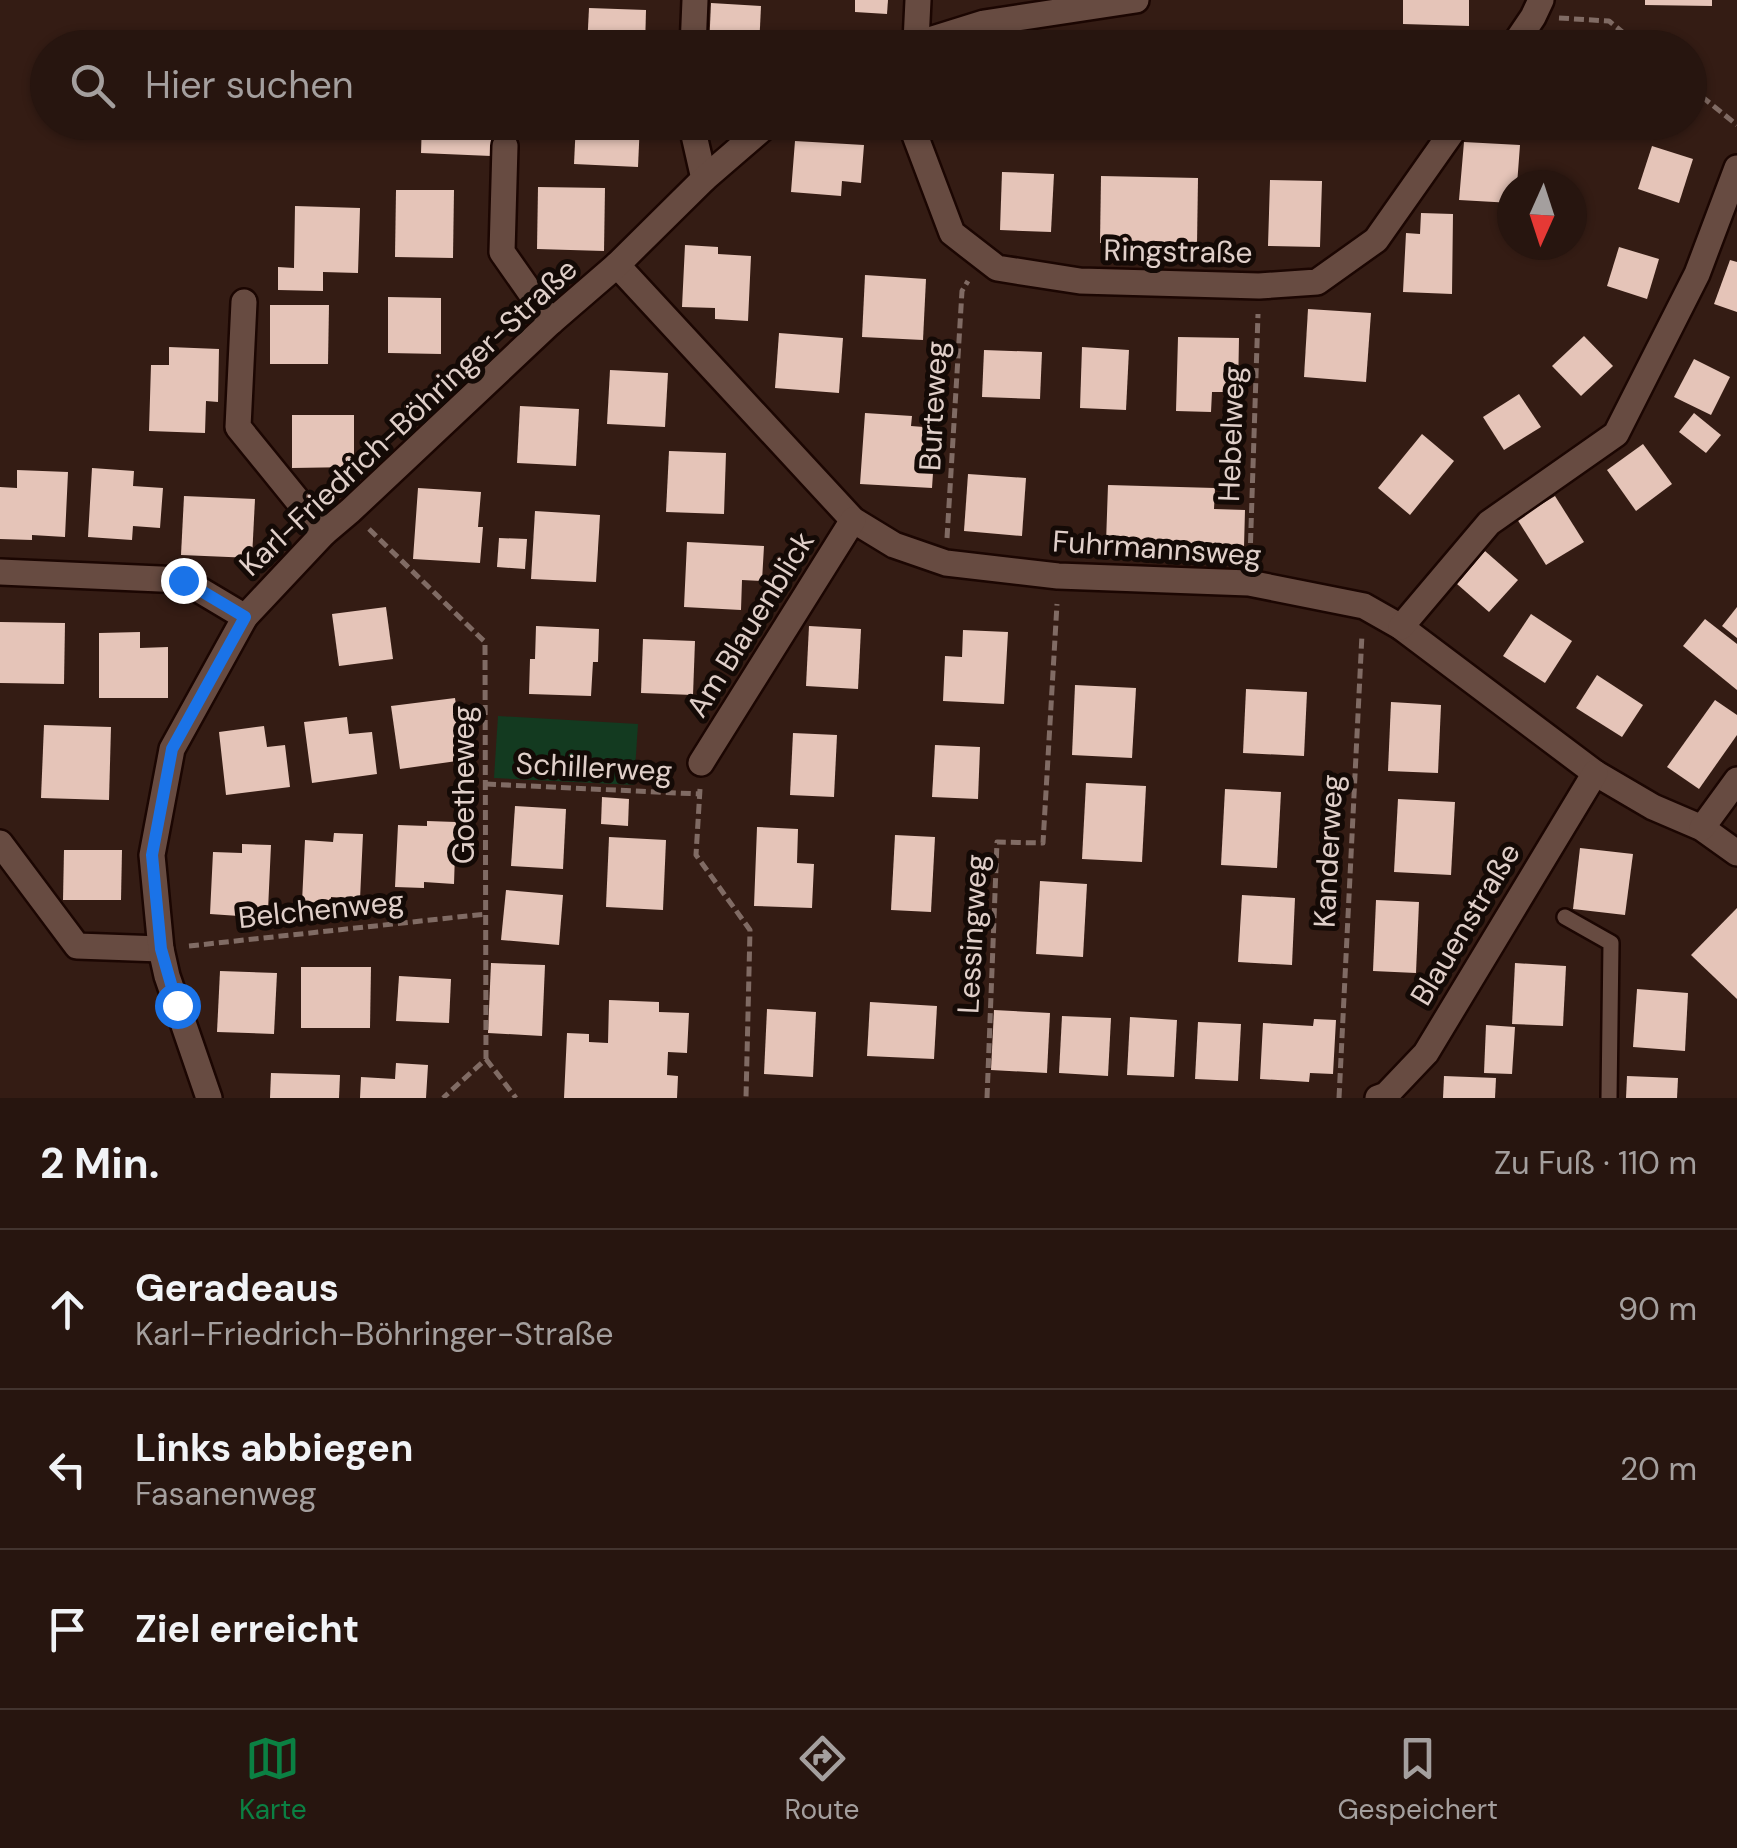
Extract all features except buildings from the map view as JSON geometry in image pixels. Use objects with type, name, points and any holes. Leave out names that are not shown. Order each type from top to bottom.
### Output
[{"type":"street","points":[[694,30],[695,0]]},
{"type":"street","points":[[913,30],[918,0]]},
{"type":"street","points":[[960,30],[1136,0]]},
{"type":"street","points":[[1523,30],[1537,8]]},
{"type":"street","points":[[695,140],[704,180]]},
{"type":"street","name":"Karl-Friedrich-Böhringer-Straße","points":[[209,1098],[167,976],[152,855],[172,749],[245,617],[324,532],[750,140]]},
{"type":"street","name":"Ringstraße","points":[[917,140],[952,233],[997,268],[1080,281],[1259,286],[1317,282],[1376,240],[1446,140]]},
{"type":"street","points":[[505,146],[502,252],[552,322]]},
{"type":"street","points":[[1400,626],[1489,524],[1616,434],[1733,197],[1737,168]]},
{"type":"street","name":"Fuhrmannsweg","points":[[617,264],[854,520],[894,545],[946,563],[1058,576],[1248,584],[1364,606],[1400,626],[1595,772],[1653,807],[1702,828],[1737,853]]},
{"type":"street","points":[[244,302],[238,427],[324,532]]},
{"type":"street","name":"Am Blauenblick","points":[[701,763],[854,520]]},
{"type":"street","points":[[0,572],[183,580],[245,617]]},
{"type":"street","name":"Blauenstraße","points":[[1385,1097],[1426,1053],[1595,772]]},
{"type":"street","points":[[1702,828],[1737,780]]},
{"type":"street","points":[[0,843],[77,946],[161,949]]},
{"type":"lane","points":[[1564,918],[1611,943],[1609,1098]]},
{"type":"path","points":[[1537,8],[1609,21],[1620,30]]},
{"type":"path","points":[[1707,101],[1737,126]]},
{"type":"path","name":"Burteweg","points":[[946,563],[962,291],[982,257]]},
{"type":"path","name":"Hebelweg","points":[[1248,584],[1259,286]]},
{"type":"path","name":"Goetheweg","points":[[350,511],[485,642],[486,1060]]},
{"type":"path","name":"Lessingweg","points":[[987,1098],[997,842],[1043,843],[1058,576]]},
{"type":"path","name":"Kanderweg","points":[[1339,1098],[1364,606]]},
{"type":"path","points":[[701,763],[696,855],[750,930],[746,1098]]},
{"type":"path","name":"Schillerweg","points":[[486,784],[700,794]]},
{"type":"path","name":"Belchenweg","points":[[161,949],[486,914]]},
{"type":"path","points":[[443,1098],[486,1060],[516,1098]]},
{"type":"green space","points":[[498,716],[638,724],[634,785],[494,778]]},
{"type":"route","points":[[177,1005],[161,949],[152,855],[172,749],[245,617],[183,580]]}]
